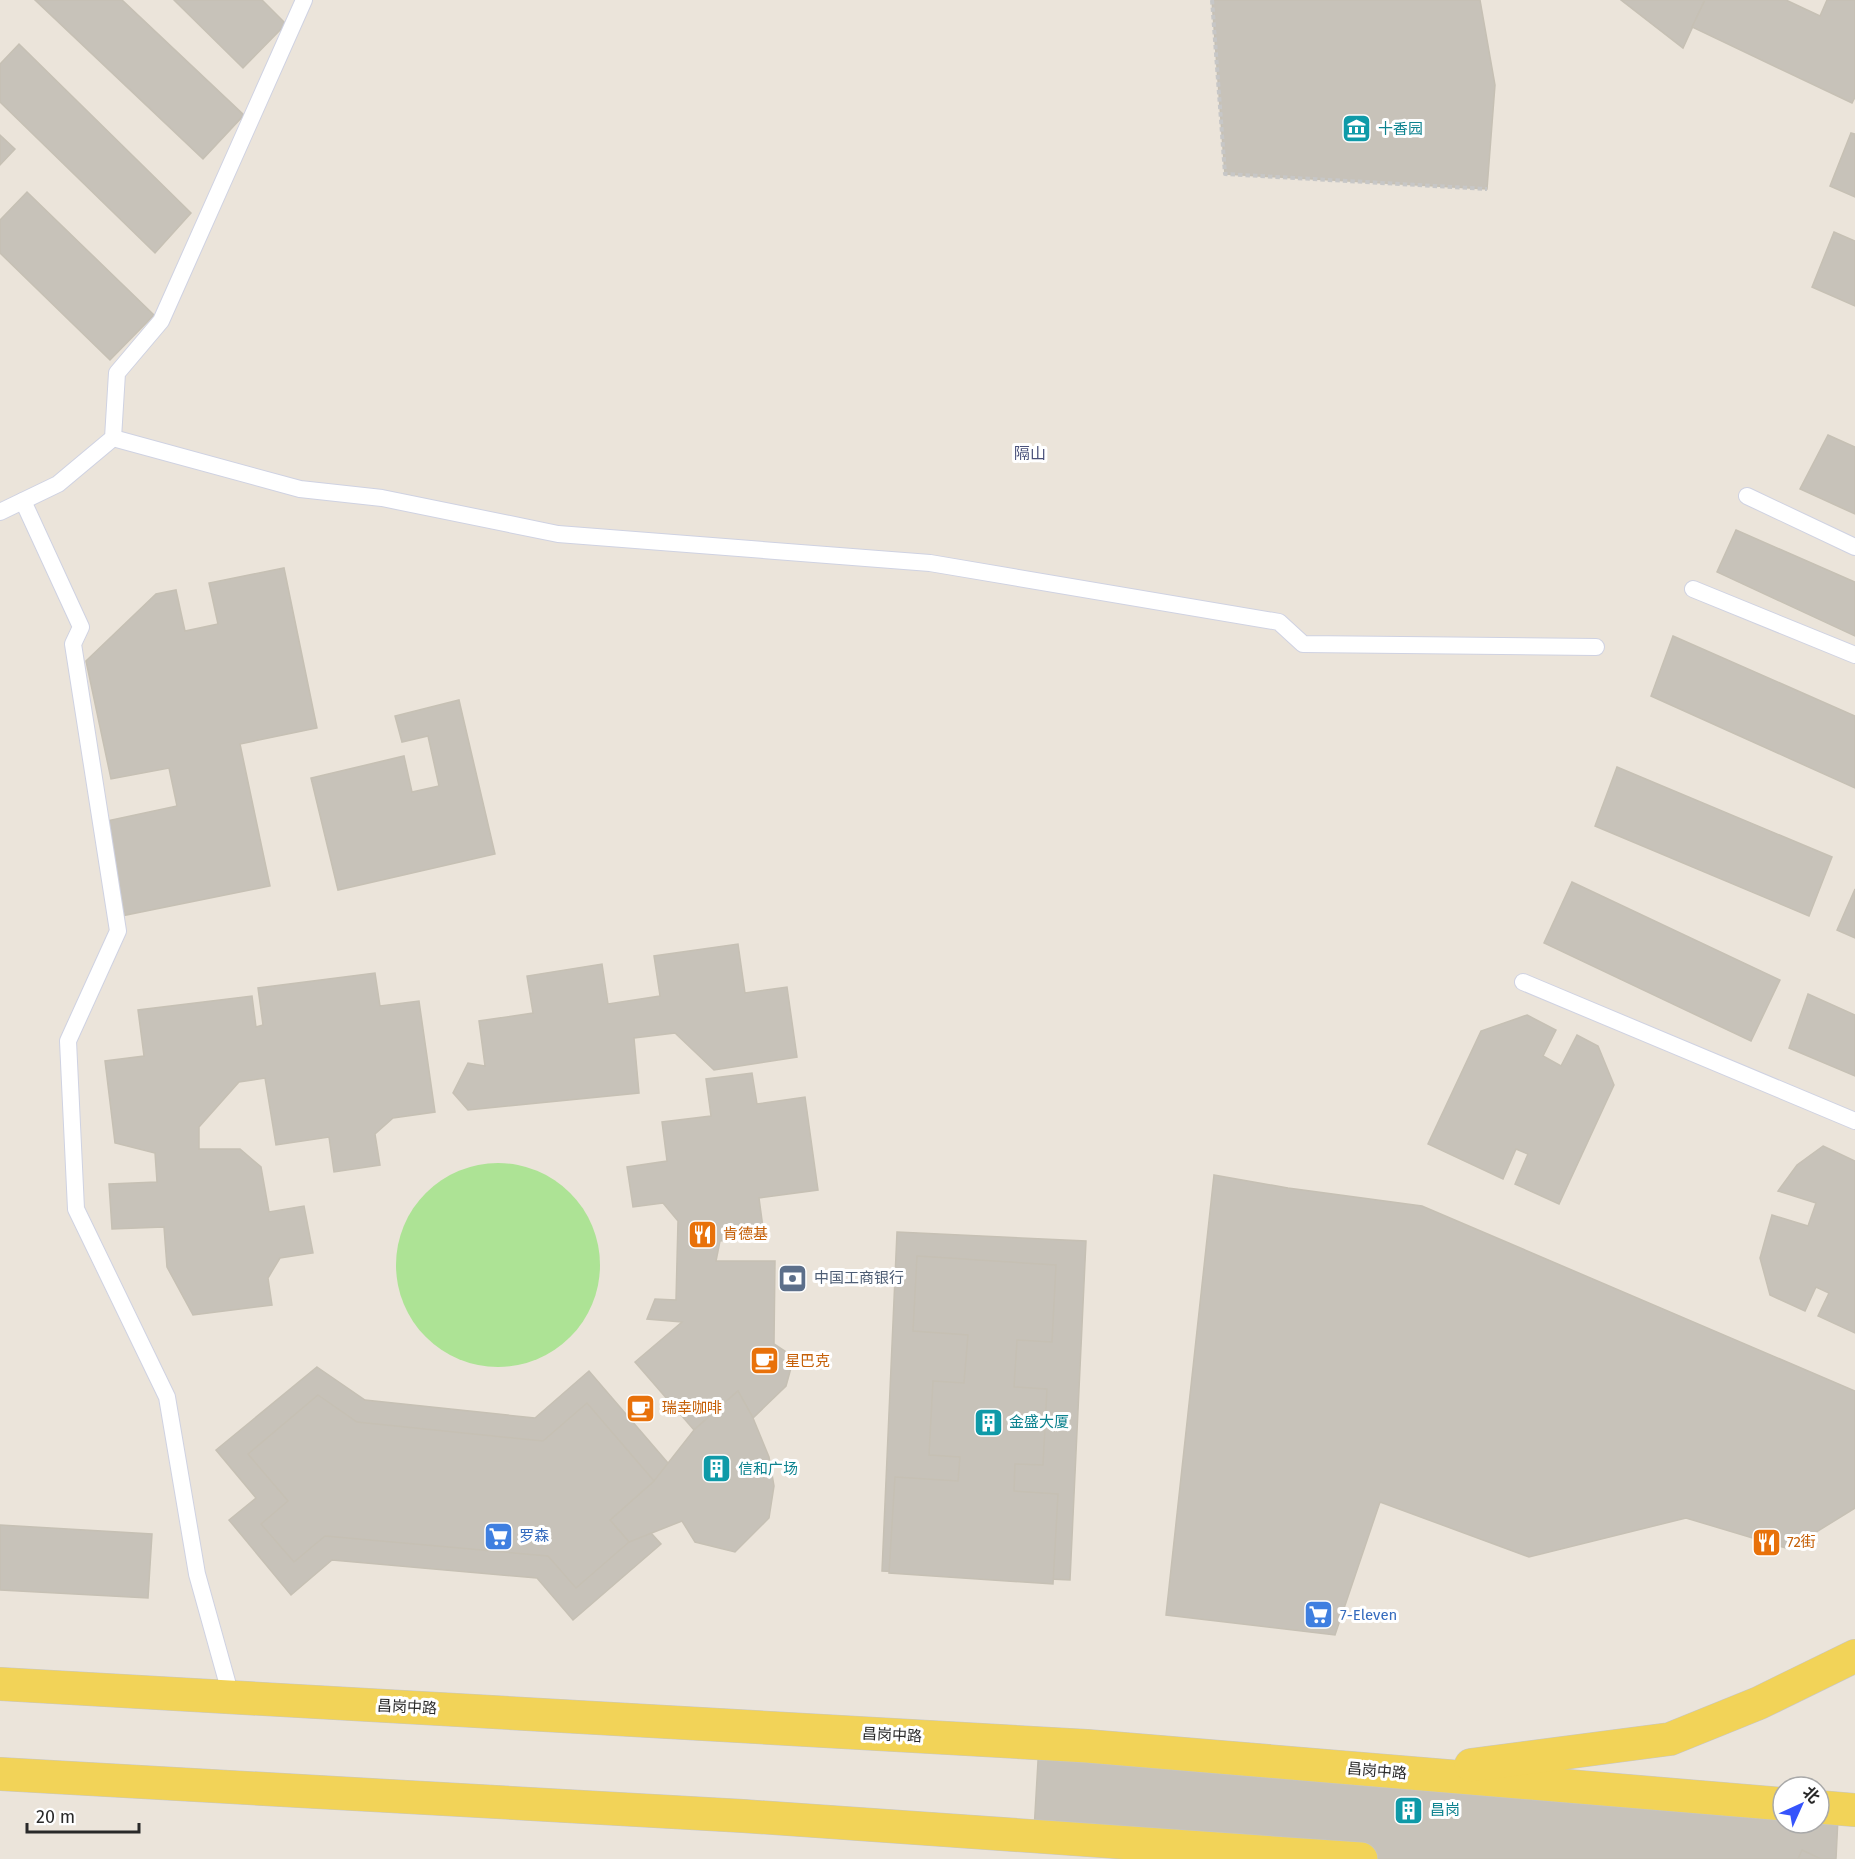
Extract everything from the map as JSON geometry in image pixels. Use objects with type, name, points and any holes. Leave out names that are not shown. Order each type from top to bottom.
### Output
[{"type":"main road","points":[[1404,1773],[1670,1739],[1759,1703],[1855,1656]]},
{"type":"main road","name":"昌岗中路","points":[[0,1684],[1087,1746],[1771,1802]]},
{"type":"main road","points":[[0,1774],[743,1816],[1362,1859]]},
{"type":"main road","points":[[1831,1808],[1855,1810]]},
{"type":"lane","points":[[0,512],[58,484],[113,438],[117,373],[161,321],[304,0]]},
{"type":"lane","points":[[113,438],[300,489],[382,498],[558,534],[930,563],[1279,622],[1303,644],[1596,647]]},
{"type":"lane","points":[[1747,496],[1855,547]]},
{"type":"lane","points":[[23,501],[81,627],[73,644],[118,931],[68,1041],[76,1209],[167,1397],[197,1574],[231,1696]]},
{"type":"lane","points":[[1693,589],[1855,655]]},
{"type":"lane","points":[[1523,982],[1855,1121]]},
{"type":"path","points":[[1212,0],[1225,174],[1487,189]]},
{"type":"green space","points":[[498,1163],[518,1165],[537,1171],[570,1193],[592,1226],[598,1245],[600,1265],[598,1285],[592,1304],[570,1337],[537,1359],[518,1365],[498,1367],[478,1365],[459,1359],[426,1337],[404,1304],[398,1285],[396,1265],[398,1245],[404,1226],[426,1193],[459,1171],[478,1165]]},
{"type":"building","points":[[35,0],[122,0],[244,115],[203,159]]},
{"type":"building","points":[[174,0],[262,0],[286,24],[243,68]]},
{"type":"building","name":"十香园","points":[[1212,0],[1480,0],[1495,85],[1487,189],[1225,174]]},
{"type":"building","points":[[1621,0],[1705,0],[1683,48]]},
{"type":"building","points":[[1705,0],[1786,0],[1820,16],[1827,0],[1855,0],[1855,97],[1852,103],[1692,27]]},
{"type":"building","points":[[19,44],[191,213],[155,253],[0,102],[0,64]]},
{"type":"building","points":[[1851,133],[1855,134],[1855,197],[1830,186]]},
{"type":"building","points":[[0,135],[15,149],[0,165]]},
{"type":"building","points":[[27,192],[154,315],[110,360],[0,253],[0,220]]},
{"type":"building","points":[[1834,232],[1855,241],[1855,306],[1812,287]]},
{"type":"building","points":[[1828,435],[1855,447],[1855,514],[1800,489]]},
{"type":"building","points":[[1736,530],[1855,582],[1855,636],[1717,572]]},
{"type":"building","points":[[284,568],[317,728],[240,744],[270,886],[121,916],[102,822],[177,806],[169,768],[111,779],[86,661],[156,594],[176,590],[185,631],[218,624],[209,583]]},
{"type":"building","points":[[1673,636],[1855,716],[1855,788],[1651,696]]},
{"type":"building","points":[[459,700],[495,854],[338,890],[311,778],[404,756],[412,792],[439,786],[428,736],[402,742],[395,716]]},
{"type":"building","points":[[1617,767],[1832,857],[1809,916],[1595,826]]},
{"type":"building","points":[[1572,882],[1780,980],[1751,1041],[1544,943]]},
{"type":"building","points":[[1855,889],[1855,938],[1837,930]]},
{"type":"building","points":[[738,944],[745,993],[787,987],[797,1057],[714,1070],[675,1033],[634,1038],[639,1093],[468,1110],[453,1093],[468,1063],[485,1066],[479,1021],[533,1013],[527,976],[602,964],[608,1004],[660,996],[654,956]]},
{"type":"building","points":[[375,973],[380,1006],[419,1001],[435,1112],[393,1118],[375,1134],[380,1165],[334,1172],[329,1137],[276,1145],[265,1078],[239,1082],[199,1127],[199,1149],[240,1149],[261,1167],[269,1212],[304,1206],[313,1253],[280,1258],[268,1278],[272,1305],[193,1315],[167,1267],[164,1227],[112,1229],[109,1184],[157,1182],[155,1153],[115,1143],[105,1061],[144,1056],[138,1010],[252,996],[256,1027],[263,1025],[258,988]]},
{"type":"building","points":[[1808,994],[1855,1015],[1855,1076],[1789,1048]]},
{"type":"building","points":[[1527,1015],[1556,1030],[1543,1056],[1561,1066],[1577,1035],[1598,1046],[1614,1085],[1559,1204],[1515,1184],[1528,1154],[1516,1149],[1503,1179],[1428,1144],[1481,1031]]},
{"type":"building","points":[[752,1073],[757,1104],[805,1097],[818,1190],[759,1198],[764,1235],[720,1241],[716,1261],[775,1261],[774,1344],[794,1357],[786,1386],[753,1418],[738,1391],[694,1430],[635,1362],[682,1322],[647,1319],[655,1299],[676,1300],[678,1221],[663,1203],[633,1207],[627,1167],[667,1161],[662,1122],[711,1116],[706,1079]]},
{"type":"building","points":[[1823,1146],[1855,1161],[1855,1333],[1818,1316],[1829,1293],[1816,1287],[1805,1311],[1770,1295],[1760,1258],[1772,1215],[1808,1226],[1816,1203],[1778,1191],[1797,1165]]},
{"type":"building","points":[[1214,1175],[1288,1188],[1422,1206],[1855,1391],[1855,1508],[1789,1549],[1686,1518],[1529,1557],[1380,1502],[1335,1635],[1166,1615]]},
{"type":"building","points":[[897,1232],[1086,1241],[1070,1580],[882,1571]]},
{"type":"building","name":"金盛大厦","points":[[917,1256],[1056,1265],[1052,1342],[1017,1340],[1014,1387],[1047,1389],[1043,1465],[1015,1464],[1014,1491],[1058,1494],[1053,1584],[889,1573],[895,1477],[958,1481],[960,1457],[929,1455],[933,1381],[964,1383],[968,1335],[913,1331]]},
{"type":"building","points":[[317,1367],[365,1400],[535,1418],[589,1371],[686,1484],[642,1523],[661,1544],[573,1620],[537,1578],[332,1560],[291,1595],[229,1520],[256,1498],[216,1450]]},
{"type":"building","name":"信和广场","points":[[738,1391],[753,1418],[769,1457],[774,1486],[769,1518],[735,1552],[695,1542],[682,1521],[629,1542],[610,1520],[654,1481],[694,1430]]},
{"type":"building","points":[[318,1395],[357,1422],[543,1441],[587,1403],[654,1481],[610,1520],[629,1542],[576,1588],[548,1556],[325,1536],[294,1562],[261,1524],[288,1501],[248,1454]]},
{"type":"building","points":[[0,1525],[152,1534],[148,1598],[0,1590]]},
{"type":"building","name":"昌岗","points":[[1039,1744],[1771,1792],[1771,1835],[1831,1835],[1831,1807],[1839,1797],[1836,1859],[1205,1859],[1033,1848]]},
{"type":"building","points":[[1802,1850],[1821,1859],[1798,1859]]},
{"type":"place","name":"十香园","points":[[1357,129]]},
{"type":"place","name":"肯德基","points":[[702,1234]]},
{"type":"place","name":"中国工商银行","points":[[793,1278]]},
{"type":"place","name":"星巴克","points":[[764,1361]]},
{"type":"place","name":"瑞幸咖啡","points":[[641,1408]]},
{"type":"place","name":"金盛大厦","points":[[988,1422]]},
{"type":"place","name":"信和广场","points":[[717,1469]]},
{"type":"place","name":"罗森","points":[[498,1536]]},
{"type":"place","name":"72街","points":[[1766,1542]]},
{"type":"place","name":"7-Eleven","points":[[1319,1615]]},
{"type":"place","name":"昌岗","points":[[1409,1810]]},
{"type":"district","name":"隔山","points":[[1030,453]]}]
